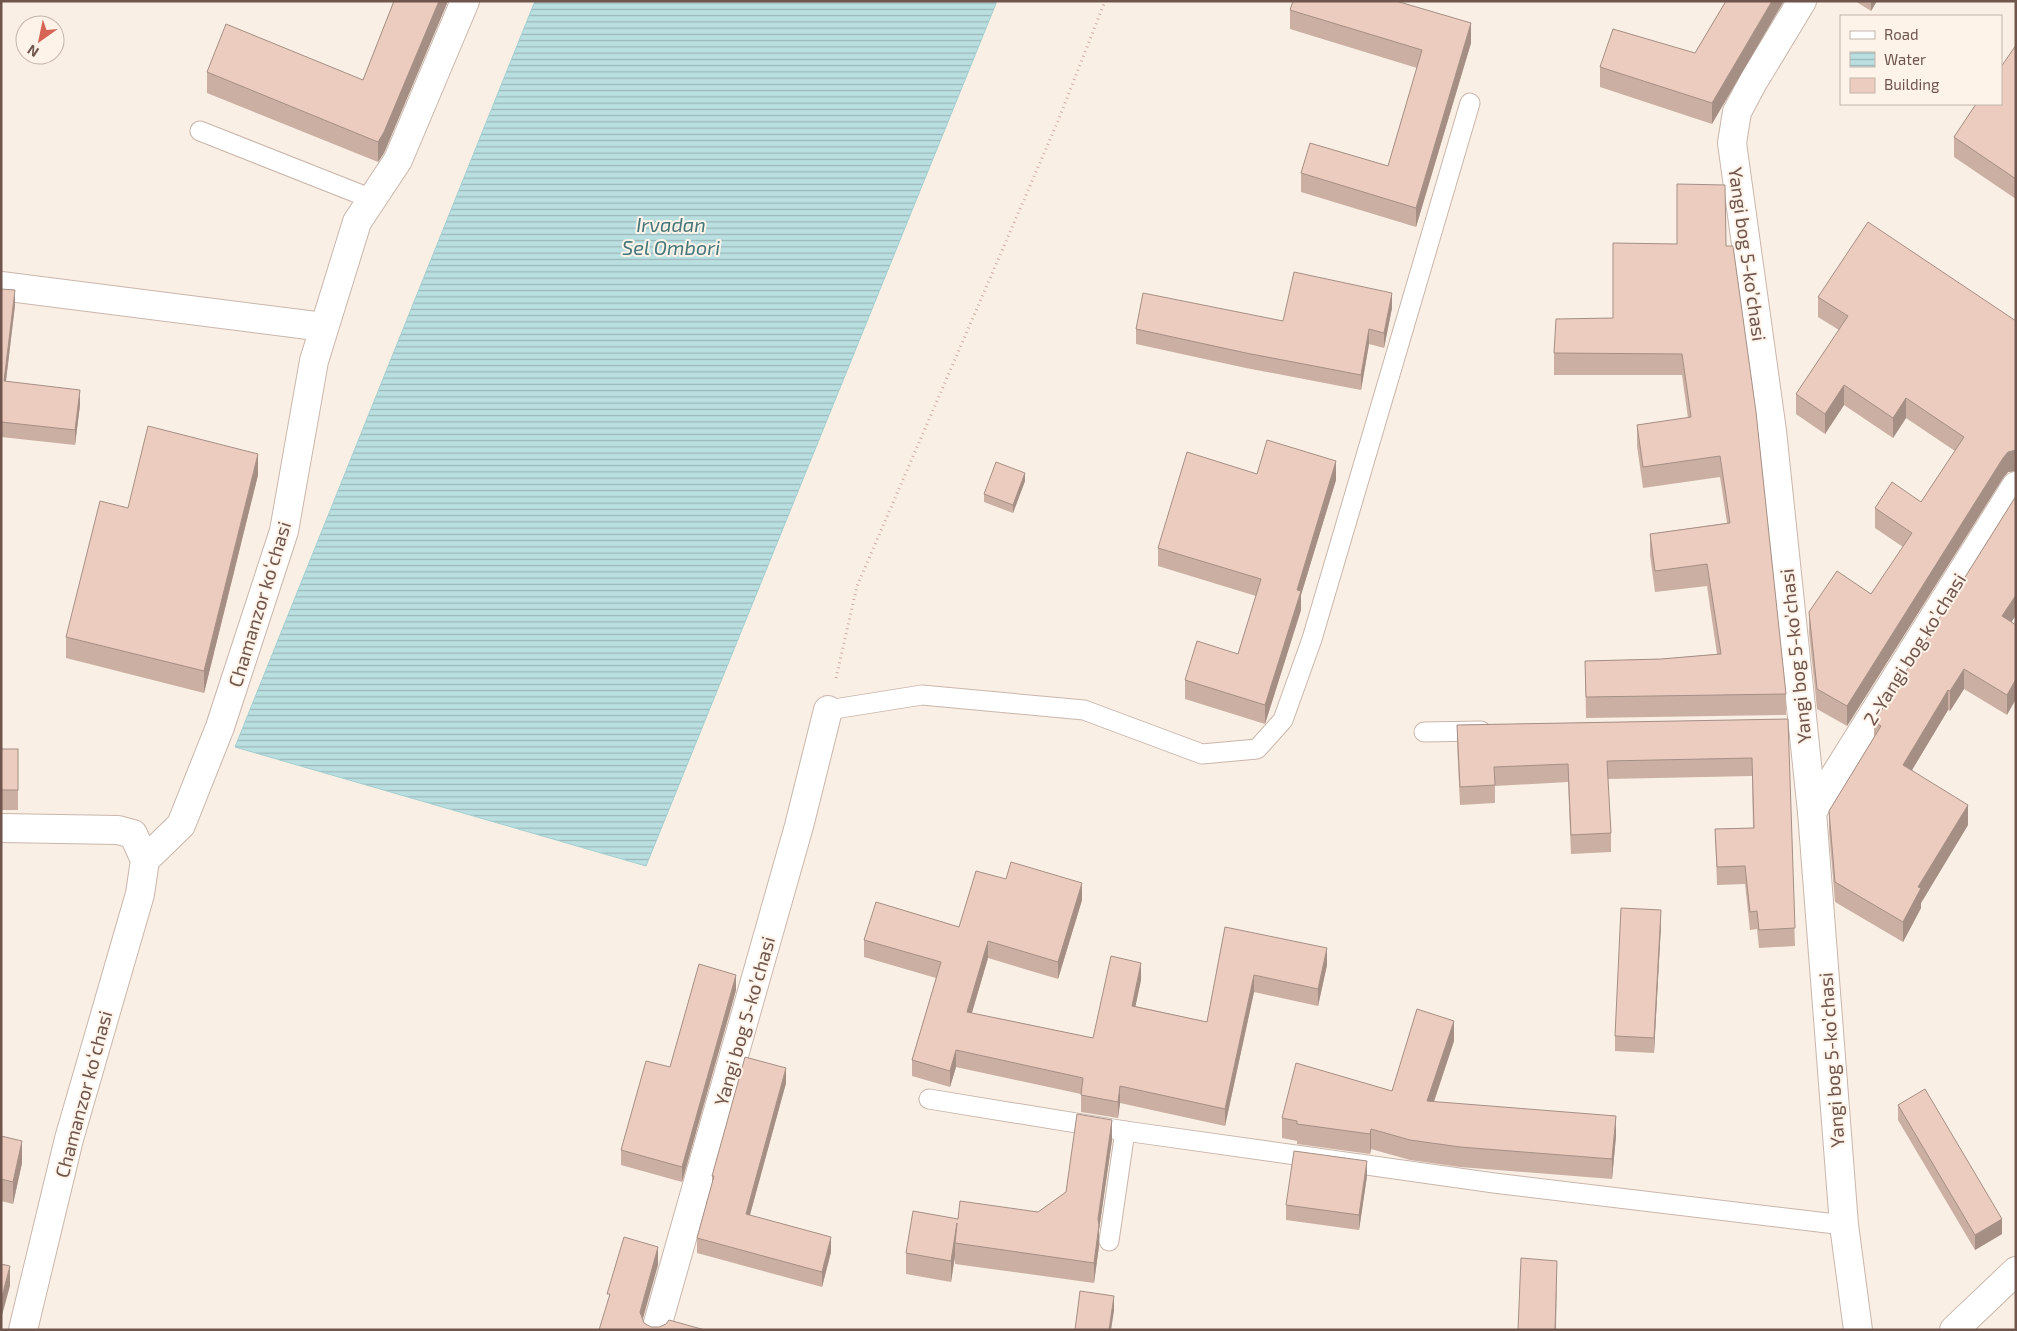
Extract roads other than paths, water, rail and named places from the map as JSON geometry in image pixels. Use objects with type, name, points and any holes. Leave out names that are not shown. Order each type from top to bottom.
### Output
[{"type":"street","name":"Chamanzor koʻchasi","points":[[23,1330],[69,1139],[140,894],[145,860],[181,825],[220,727],[284,531],[314,361],[357,222],[398,160],[465,1]]},
{"type":"street","name":"Yangi bog 5-koʼchasi","points":[[1802,1],[1737,112],[1732,143],[1772,431],[1792,726],[1812,812],[1844,1225],[1858,1330]]},
{"type":"street","points":[[1,286],[324,328]]},
{"type":"street","name":"2-Yangi bog koʼchasi","points":[[1812,812],[2016,486]]},
{"type":"street","name":"Yangi bog 5-koʼchasi","points":[[656,1330],[796,835],[828,710]]},
{"type":"street","points":[[1,828],[118,830],[133,834],[145,860]]},
{"type":"street","points":[[1954,1330],[2016,1271]]},
{"type":"lane","points":[[828,710],[922,695],[1084,710],[1202,754],[1257,749],[1283,720],[1312,639],[1470,103]]},
{"type":"lane","points":[[200,131],[372,199]]},
{"type":"lane","points":[[1424,732],[1503,730]]},
{"type":"lane","points":[[929,1099],[1125,1132],[1494,1183],[1844,1225]]},
{"type":"lane","points":[[1110,1241],[1125,1132]]},
{"type":"water","name":"Irvadan Sel Ombori","points":[[535,1],[997,1],[646,866],[235,747]]}]
